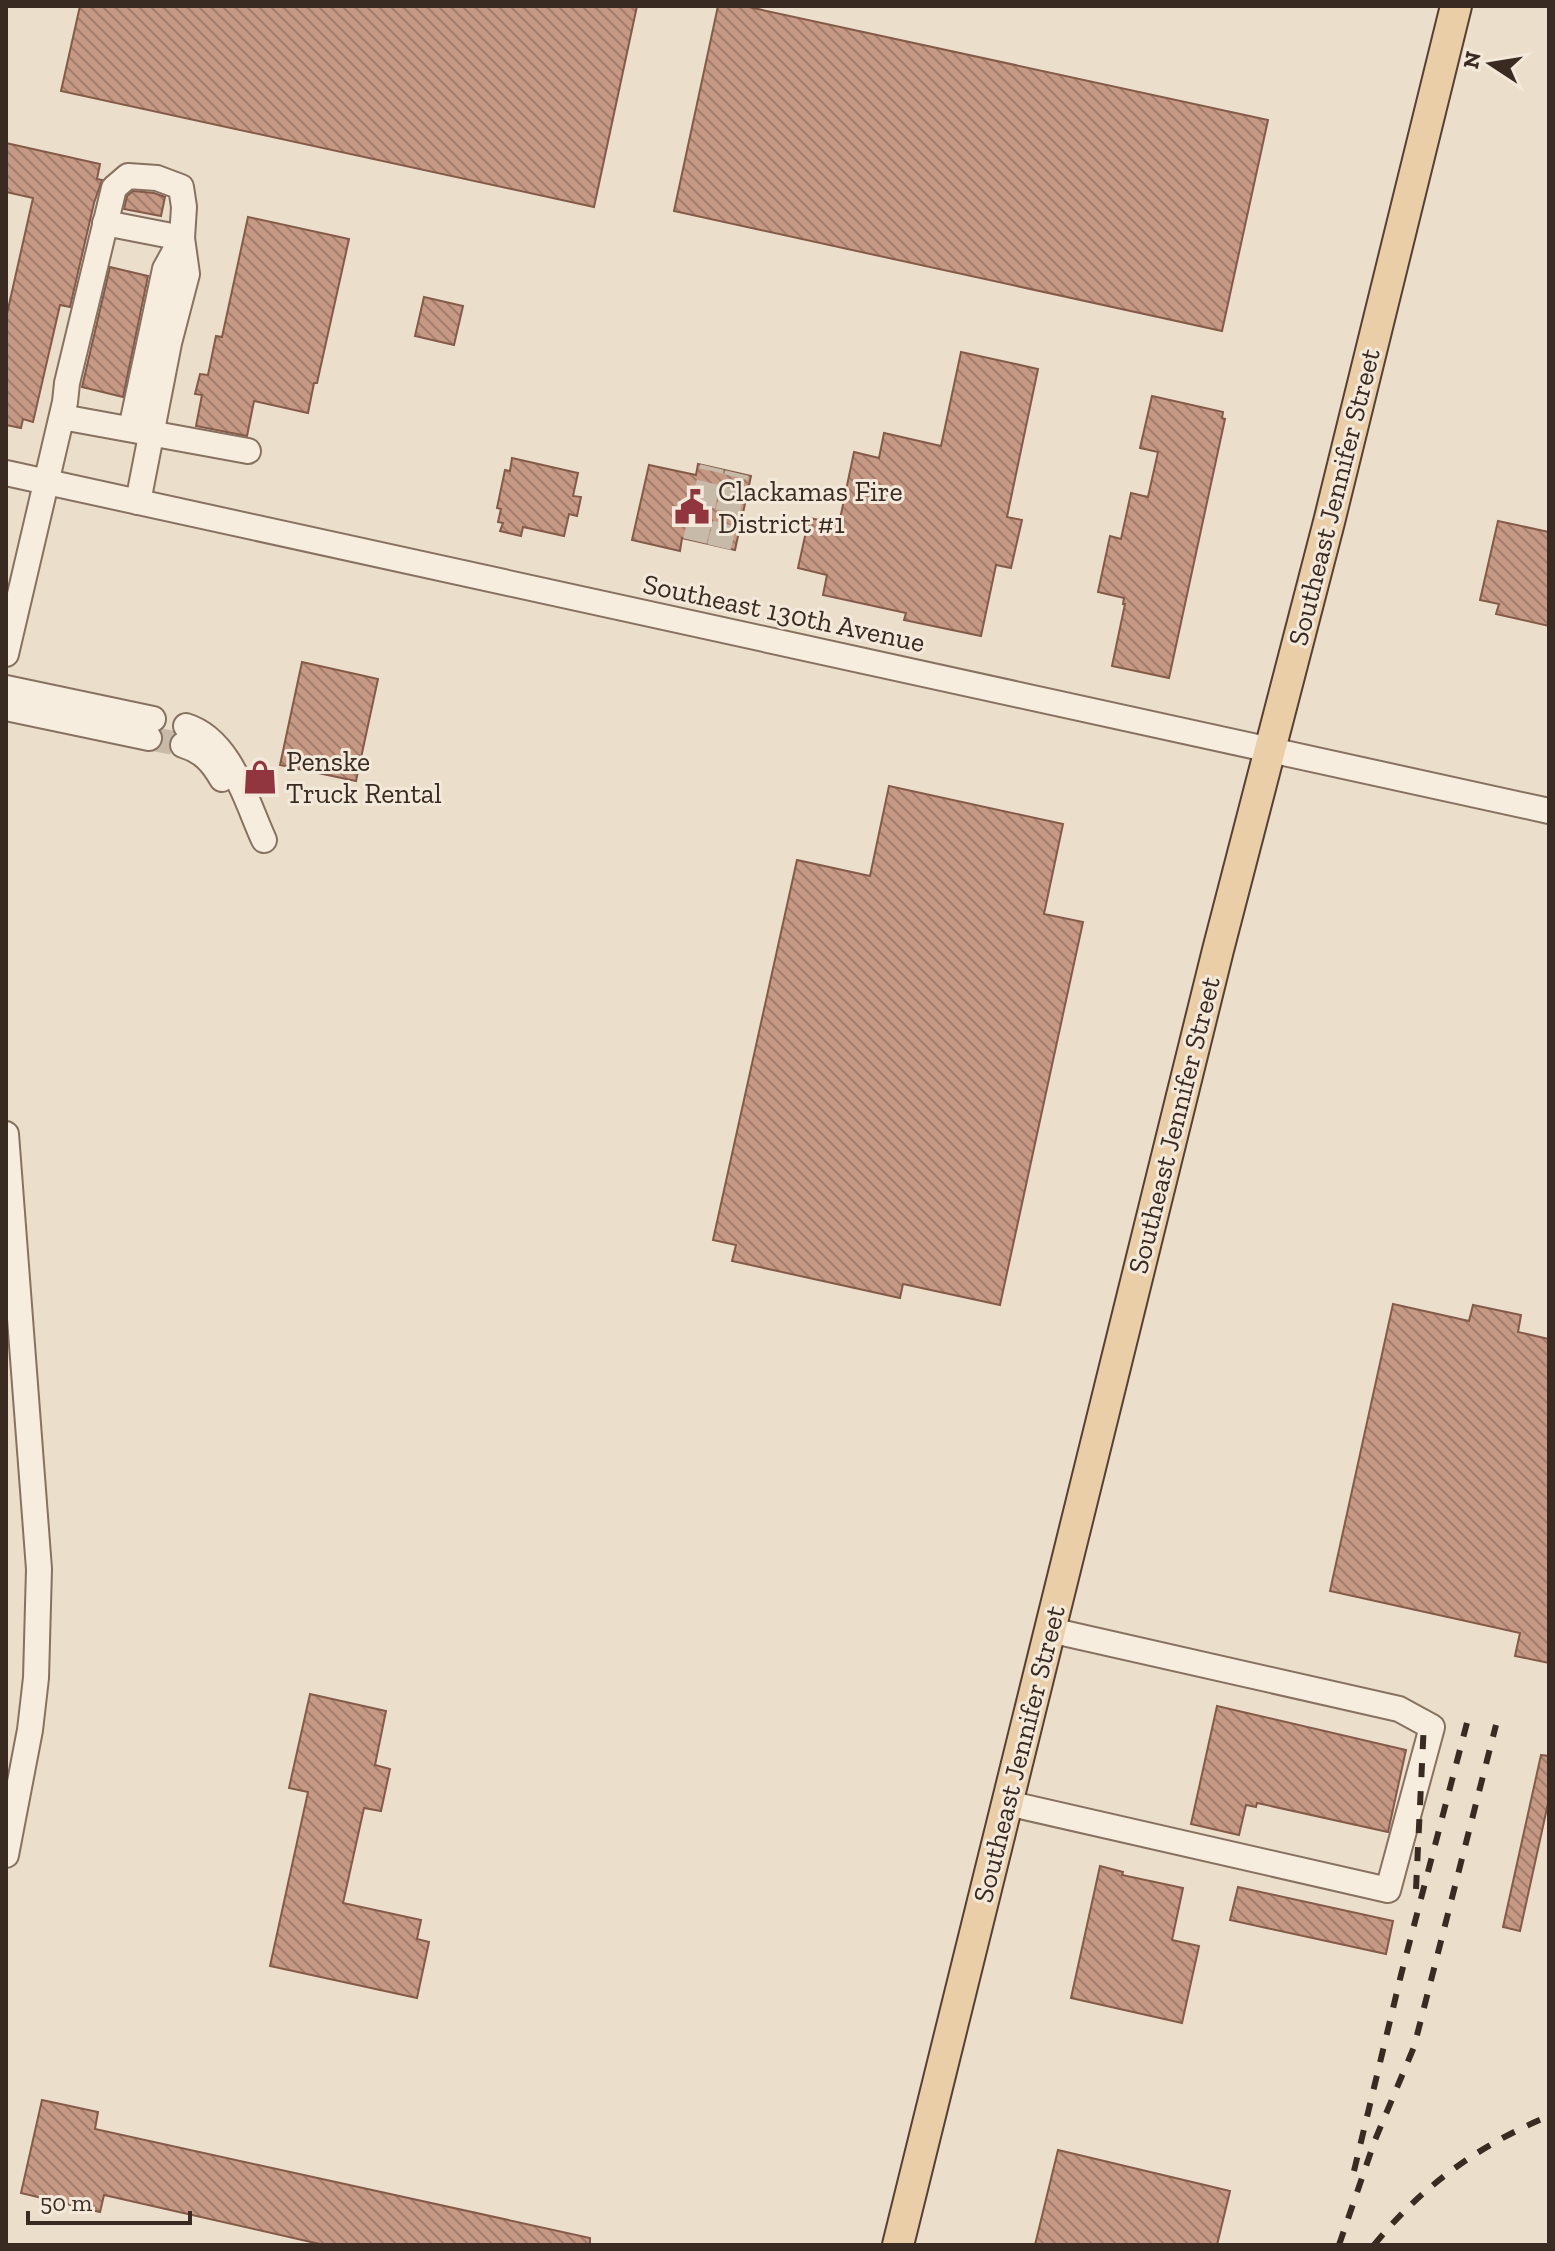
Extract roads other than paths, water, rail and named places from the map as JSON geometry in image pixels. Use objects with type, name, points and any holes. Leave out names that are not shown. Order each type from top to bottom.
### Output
[{"type":"main road","name":"Southeast Jennifer Street","points":[[898,2245],[1268,749],[1329,522],[1456,6]]},
{"type":"street","points":[[6,654],[62,417],[94,264],[114,188],[128,176],[157,178],[181,187],[184,207],[182,238],[187,274],[142,431],[138,502]]},
{"type":"street","points":[[105,223],[182,238]]},
{"type":"street","points":[[62,417],[248,451]]},
{"type":"street","name":"Southeast 130th Avenue","points":[[6,473],[1549,811]]},
{"type":"street","points":[[6,688],[151,728],[6,708]]},
{"type":"street","points":[[184,736],[209,759],[255,838]]},
{"type":"street","points":[[6,1134],[39,1569],[36,1678],[30,1730],[6,1855]]},
{"type":"street","points":[[1007,1803],[1388,1890],[1432,1727],[1399,1709],[1050,1630]]},
{"type":"tunnel","points":[[695,541],[712,467]]},
{"type":"tunnel","points":[[719,547],[737,473]]},
{"type":"tunnel","points":[[149,738],[183,745]]},
{"type":"railway","points":[[1354,2171],[1468,1719]]},
{"type":"railway","points":[[1416,1889],[1424,1722]]},
{"type":"railway","points":[[1339,2245],[1375,2140],[1414,2047],[1496,1725]]},
{"type":"railway","points":[[1374,2245],[1412,2204],[1453,2169],[1499,2140],[1549,2116]]},
{"type":"place","name":"Clackamas Fire District #1","points":[[692,507]]},
{"type":"place","name":"Penske Truck Rental","points":[[260,777]]}]
